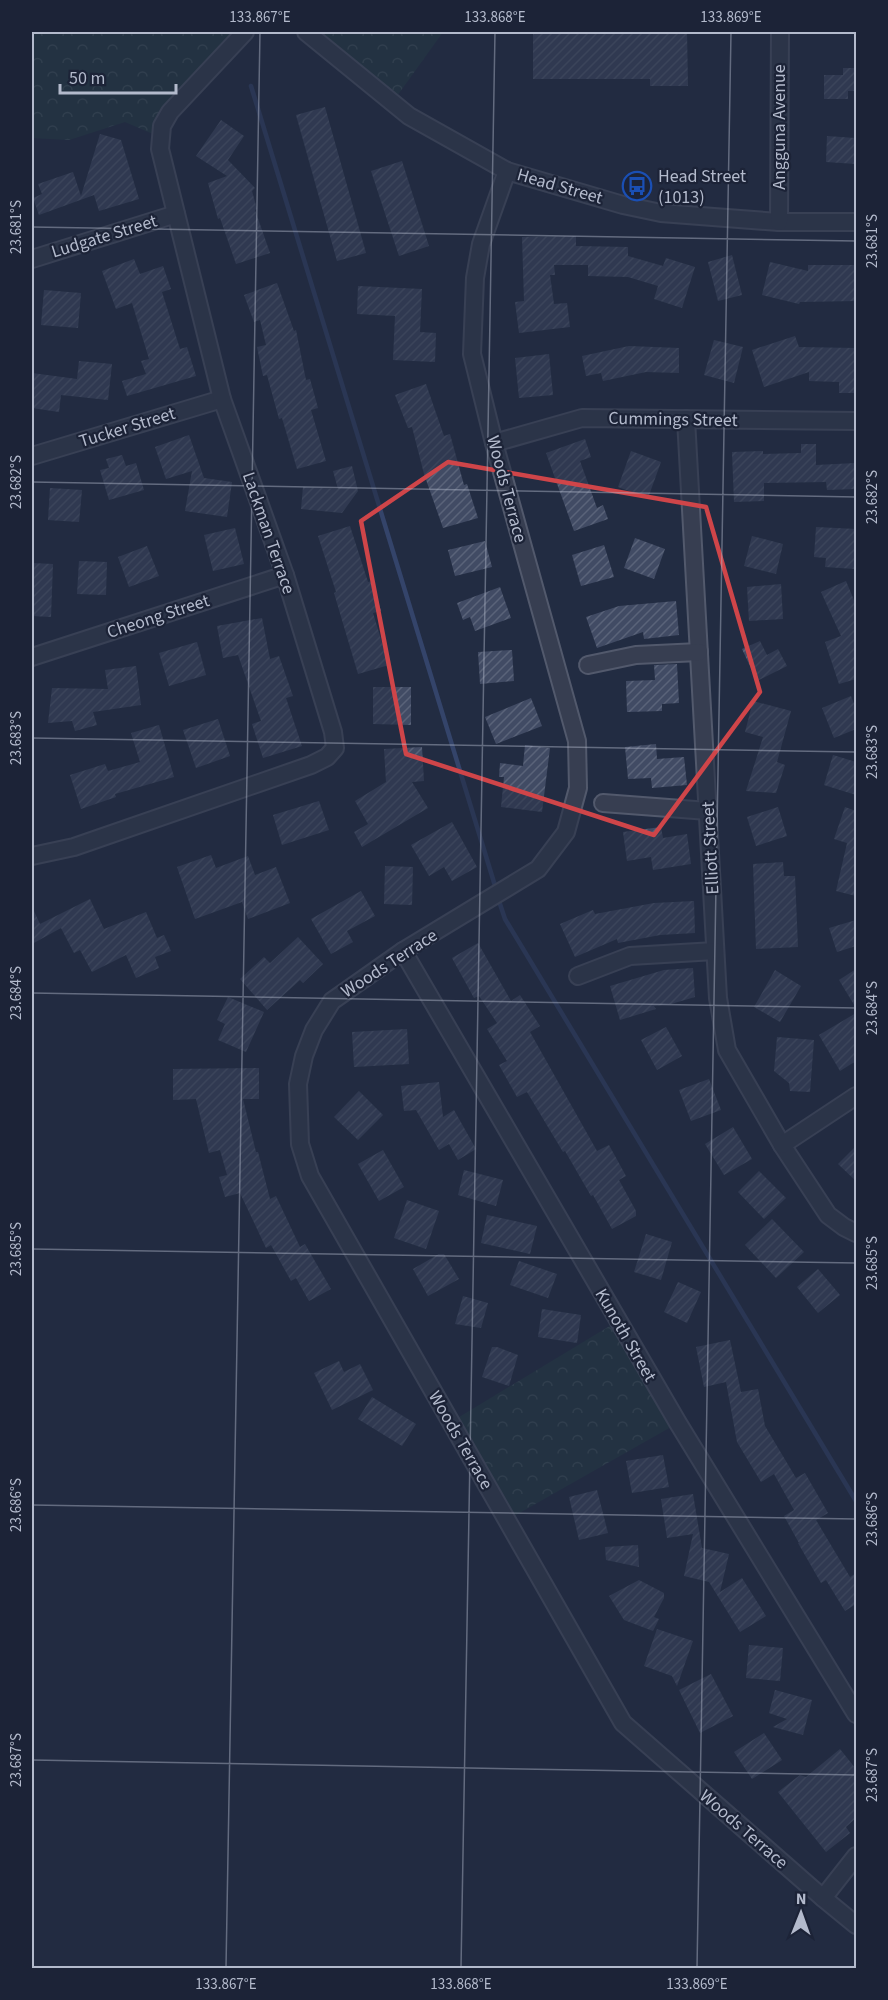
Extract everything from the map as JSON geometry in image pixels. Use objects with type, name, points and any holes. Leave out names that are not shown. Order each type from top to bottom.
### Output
[{"type":"street","name":"Lackman Terrace","points":[[32,856],[75,847],[311,765],[327,757],[335,748],[333,732],[285,574],[222,399],[160,149],[162,126],[170,112],[245,32]]},
{"type":"street","name":"Head Street","points":[[306,32],[409,116],[507,171],[623,205],[661,213],[779,222],[856,222]]},
{"type":"street","name":"Angguna Avenue","points":[[779,222],[780,32]]},
{"type":"street","name":"Woods Terrace","points":[[507,171],[481,244],[475,278],[472,354],[494,443],[577,741],[578,788],[566,832],[538,869],[403,951],[332,1001],[314,1030],[297,1084],[300,1144],[310,1176],[623,1723],[823,1898],[856,1924]]},
{"type":"street","name":"Ludgate Street","points":[[32,259],[176,214]]},
{"type":"street","name":"Tucker Street","points":[[32,456],[222,399]]},
{"type":"street","name":"Cummings Street","points":[[494,443],[582,418],[856,421]]},
{"type":"street","name":"Elliott Street","points":[[686,419],[718,998],[727,1050],[782,1144],[828,1215],[856,1233]]},
{"type":"street","name":"Cheong Street","points":[[32,657],[285,574]]},
{"type":"street","points":[[588,665],[636,655],[699,652]]},
{"type":"street","points":[[603,803],[708,811]]},
{"type":"street","name":"Kunoth Street","points":[[403,951],[678,1423],[856,1714]]},
{"type":"street","points":[[578,976],[630,956],[715,951]]},
{"type":"street","points":[[782,1144],[856,1096]]},
{"type":"street","points":[[823,1898],[856,1856]]},
{"type":"highlighted area","points":[[448,462],[706,507],[760,692],[654,835],[406,754],[361,521]]},
{"type":"green space","points":[[32,32],[245,32],[160,137],[125,122],[69,140],[32,138]]},
{"type":"green space","points":[[306,32],[443,32],[392,103]]},
{"type":"green space","points":[[618,1321],[678,1423],[507,1520],[451,1422]]},
{"type":"building","points":[[533,32],[687,32],[688,86],[650,86],[650,79],[533,79]]},
{"type":"building","points":[[843,68],[856,68],[856,91],[848,91],[848,99],[824,99],[824,75],[843,75]]},
{"type":"building","points":[[325,107],[366,253],[337,261],[296,115]]},
{"type":"building","points":[[221,120],[244,136],[228,160],[255,188],[252,191],[257,209],[255,210],[270,253],[236,264],[220,218],[218,219],[208,183],[227,176],[196,156]]},
{"type":"building","points":[[100,134],[121,140],[139,199],[99,211],[94,195],[39,215],[33,198],[42,194],[38,184],[73,172],[81,196]]},
{"type":"building","points":[[827,136],[855,138],[856,164],[826,162]]},
{"type":"building","points":[[402,161],[429,246],[399,256],[371,171]]},
{"type":"building","points":[[576,236],[576,246],[628,247],[628,256],[663,266],[666,258],[695,267],[682,308],[654,299],[658,286],[628,277],[588,276],[588,265],[554,265],[555,275],[550,275],[554,304],[567,303],[570,327],[519,333],[515,302],[524,301],[522,237]]},
{"type":"building","points":[[732,255],[742,295],[718,301],[708,262]]},
{"type":"building","points":[[134,259],[140,274],[163,266],[171,289],[162,292],[180,349],[187,347],[196,376],[127,396],[122,381],[146,374],[141,361],[149,359],[132,303],[116,309],[102,271]]},
{"type":"building","points":[[770,262],[808,271],[808,265],[856,265],[856,301],[800,302],[799,304],[762,295]]},
{"type":"building","points":[[277,283],[294,331],[296,330],[306,380],[310,379],[318,408],[311,410],[326,461],[297,469],[282,418],[279,419],[267,375],[263,376],[257,347],[266,345],[260,320],[254,322],[244,295]]},
{"type":"building","points":[[358,286],[422,289],[420,332],[436,333],[435,362],[393,360],[395,316],[357,314]]},
{"type":"building","points":[[44,290],[81,293],[78,328],[41,325]]},
{"type":"building","points":[[795,336],[799,347],[855,348],[855,393],[839,393],[839,382],[809,381],[809,372],[764,387],[752,350]]},
{"type":"building","points":[[714,340],[743,347],[734,383],[704,375]]},
{"type":"building","points":[[629,346],[679,348],[679,373],[646,372],[603,381],[601,373],[586,376],[582,356]]},
{"type":"building","points":[[549,354],[553,395],[519,398],[515,358]]},
{"type":"building","points":[[79,361],[112,364],[108,400],[61,395],[59,412],[32,408],[32,373],[77,379]]},
{"type":"building","points":[[426,384],[444,436],[450,434],[464,485],[467,484],[478,518],[443,528],[424,474],[412,427],[408,428],[395,395]]},
{"type":"building","points":[[189,435],[204,478],[232,482],[227,517],[185,511],[192,471],[166,479],[155,447]]},
{"type":"building","points":[[585,439],[591,457],[580,461],[597,508],[603,505],[608,519],[574,531],[546,453]]},
{"type":"building","points":[[801,444],[816,444],[816,465],[856,463],[856,489],[827,490],[826,482],[764,483],[764,501],[734,502],[732,452],[801,453]]},
{"type":"building","points":[[631,451],[661,462],[648,498],[618,487]]},
{"type":"building","points":[[122,455],[126,466],[136,463],[144,490],[109,500],[100,470],[109,468],[106,459]]},
{"type":"building","points":[[352,466],[358,491],[342,513],[301,509],[303,487],[338,489],[333,471]]},
{"type":"building","points":[[50,488],[82,490],[79,522],[48,520]]},
{"type":"building","points":[[350,526],[368,582],[372,581],[381,611],[373,613],[389,665],[358,674],[318,536]]},
{"type":"building","points":[[816,527],[856,529],[855,569],[825,567],[826,558],[814,557]]},
{"type":"building","points":[[235,528],[244,564],[213,571],[204,535]]},
{"type":"building","points":[[752,536],[783,544],[776,574],[744,566]]},
{"type":"building","points":[[635,538],[665,549],[654,579],[624,568]]},
{"type":"building","points":[[485,541],[492,567],[455,576],[448,550]]},
{"type":"building","points":[[604,545],[614,577],[581,586],[572,555]]},
{"type":"building","points":[[147,546],[159,576],[129,587],[118,557]]},
{"type":"building","points":[[79,561],[107,562],[106,595],[77,594]]},
{"type":"building","points":[[32,563],[53,564],[51,617],[32,616]]},
{"type":"building","points":[[846,581],[856,605],[856,679],[839,684],[825,642],[841,636],[821,592]]},
{"type":"building","points":[[781,584],[783,619],[749,621],[747,587]]},
{"type":"building","points":[[500,587],[511,618],[475,631],[470,617],[463,620],[457,603]]},
{"type":"building","points":[[676,601],[679,635],[644,639],[643,632],[597,648],[586,617],[619,606]]},
{"type":"building","points":[[262,618],[270,659],[279,656],[293,696],[286,698],[302,746],[263,758],[252,724],[261,721],[238,655],[223,658],[217,626]]},
{"type":"building","points":[[760,641],[767,655],[778,649],[787,666],[757,681],[742,649]]},
{"type":"building","points":[[197,642],[206,675],[169,686],[159,653]]},
{"type":"building","points":[[512,650],[514,681],[480,684],[478,652]]},
{"type":"building","points":[[677,664],[679,703],[662,704],[662,711],[627,712],[626,681],[655,680],[654,665]]},
{"type":"building","points":[[136,666],[141,705],[93,712],[97,725],[75,731],[72,721],[48,723],[52,688],[108,689],[105,670]]},
{"type":"building","points":[[373,687],[411,687],[411,725],[373,724]]},
{"type":"building","points":[[851,696],[856,709],[856,729],[834,738],[822,708]]},
{"type":"building","points":[[531,698],[542,726],[496,744],[485,717]]},
{"type":"building","points":[[753,701],[791,711],[777,762],[785,765],[776,793],[746,791],[763,737],[745,732]]},
{"type":"building","points":[[218,719],[230,756],[196,768],[183,730]]},
{"type":"building","points":[[159,725],[174,777],[115,794],[116,797],[81,809],[70,775],[105,764],[108,771],[140,762],[131,733]]},
{"type":"building","points":[[656,744],[657,759],[684,757],[687,785],[652,788],[651,778],[628,779],[625,747]]},
{"type":"building","points":[[525,745],[550,748],[542,812],[501,807],[504,777],[499,777],[500,763],[523,766]]},
{"type":"building","points":[[422,747],[424,781],[412,782],[428,808],[362,847],[354,832],[368,824],[355,801],[386,782],[384,749]]},
{"type":"building","points":[[833,755],[856,762],[856,795],[824,785]]},
{"type":"building","points":[[319,801],[329,830],[282,845],[273,815]]},
{"type":"building","points":[[778,807],[787,836],[756,846],[747,817]]},
{"type":"building","points":[[845,807],[856,811],[856,896],[836,891],[847,843],[834,839]]},
{"type":"building","points":[[452,822],[477,867],[452,881],[444,867],[429,876],[411,845]]},
{"type":"building","points":[[661,827],[663,838],[687,834],[691,864],[653,870],[651,857],[627,861],[623,832]]},
{"type":"building","points":[[211,855],[216,868],[248,856],[255,875],[276,867],[290,903],[248,919],[242,902],[195,919],[177,867]]},
{"type":"building","points":[[783,862],[784,876],[795,876],[798,947],[756,949],[753,864]]},
{"type":"building","points":[[385,866],[413,867],[412,905],[384,904]]},
{"type":"building","points":[[361,891],[375,916],[347,931],[353,942],[331,954],[311,919]]},
{"type":"building","points":[[90,899],[104,929],[146,912],[157,938],[164,935],[171,951],[155,957],[159,968],[136,978],[126,955],[92,972],[80,950],[74,953],[61,928],[32,944],[32,907],[40,924]]},
{"type":"building","points":[[694,901],[695,933],[660,935],[618,943],[617,939],[575,957],[560,924],[593,910],[595,914],[654,903]]},
{"type":"building","points":[[856,920],[856,946],[837,952],[829,928]]},
{"type":"building","points":[[298,937],[323,964],[303,983],[300,980],[267,1010],[240,979],[264,957],[270,963]]},
{"type":"building","points":[[478,943],[511,1001],[520,995],[540,1026],[530,1032],[597,1151],[609,1145],[626,1176],[619,1180],[636,1211],[636,1216],[612,1229],[527,1092],[517,1097],[499,1065],[507,1061],[487,1029],[497,1023],[479,996],[474,998],[452,958]]},
{"type":"building","points":[[693,968],[695,997],[654,1006],[656,1009],[620,1020],[610,986],[664,970]]},
{"type":"building","points":[[856,969],[856,1008],[839,980]]},
{"type":"building","points":[[775,970],[801,986],[780,1022],[754,1007]]},
{"type":"building","points":[[228,997],[264,1012],[246,1052],[218,1040],[225,1024],[217,1020]]},
{"type":"building","points":[[856,1013],[856,1061],[840,1071],[819,1035]]},
{"type":"building","points":[[666,1027],[682,1056],[657,1070],[641,1040]]},
{"type":"building","points":[[407,1029],[409,1064],[354,1067],[352,1032]]},
{"type":"building","points":[[777,1037],[814,1040],[810,1092],[790,1091],[789,1083],[774,1071]]},
{"type":"building","points":[[259,1068],[259,1099],[243,1099],[270,1199],[276,1196],[300,1247],[305,1244],[331,1289],[309,1301],[296,1278],[291,1281],[271,1245],[266,1248],[240,1193],[225,1197],[219,1177],[227,1175],[220,1150],[209,1153],[196,1099],[173,1100],[173,1069]]},
{"type":"building","points":[[709,1079],[721,1110],[691,1121],[679,1090]]},
{"type":"building","points":[[439,1082],[443,1117],[454,1110],[476,1149],[458,1160],[449,1144],[439,1150],[416,1110],[404,1111],[401,1086]]},
{"type":"building","points":[[359,1091],[383,1115],[358,1140],[334,1117]]},
{"type":"building","points":[[733,1127],[752,1159],[724,1175],[705,1144]]},
{"type":"building","points":[[856,1146],[856,1181],[838,1164]]},
{"type":"building","points":[[383,1150],[404,1187],[379,1201],[358,1164]]},
{"type":"building","points":[[464,1170],[503,1180],[496,1206],[458,1195]]},
{"type":"building","points":[[759,1171],[786,1198],[764,1219],[738,1192]]},
{"type":"building","points":[[407,1200],[439,1211],[426,1249],[394,1238]]},
{"type":"building","points":[[487,1215],[537,1226],[530,1254],[481,1243]]},
{"type":"building","points":[[772,1219],[804,1252],[776,1278],[745,1245]]},
{"type":"building","points":[[646,1234],[672,1242],[661,1280],[634,1272]]},
{"type":"building","points":[[439,1254],[444,1254],[459,1279],[428,1296],[413,1269]]},
{"type":"building","points":[[519,1261],[557,1274],[548,1298],[510,1285]]},
{"type":"building","points":[[818,1269],[840,1295],[818,1313],[797,1287]]},
{"type":"building","points":[[678,1282],[701,1292],[687,1323],[664,1312]]},
{"type":"building","points":[[463,1296],[488,1303],[481,1328],[455,1324]]},
{"type":"building","points":[[542,1309],[581,1315],[577,1343],[538,1337]]},
{"type":"building","points":[[730,1340],[741,1392],[758,1389],[765,1426],[796,1478],[805,1473],[828,1513],[816,1520],[850,1577],[856,1573],[856,1604],[845,1611],[826,1580],[821,1583],[784,1516],[794,1510],[774,1474],[761,1482],[737,1442],[726,1382],[704,1387],[696,1347]]},
{"type":"building","points":[[492,1347],[518,1355],[509,1386],[482,1377]]},
{"type":"building","points":[[339,1361],[344,1372],[360,1364],[373,1390],[332,1410],[314,1373]]},
{"type":"building","points":[[372,1397],[416,1424],[402,1446],[358,1419]]},
{"type":"building","points":[[663,1455],[669,1487],[632,1493],[626,1461]]},
{"type":"building","points":[[597,1490],[608,1533],[579,1540],[569,1497]]},
{"type":"building","points":[[693,1494],[702,1548],[729,1554],[720,1592],[742,1578],[766,1616],[740,1632],[709,1582],[684,1576],[693,1534],[667,1538],[661,1499]]},
{"type":"building","points":[[638,1545],[639,1567],[606,1560],[605,1547]]},
{"type":"building","points":[[639,1580],[664,1593],[664,1598],[654,1617],[659,1619],[653,1631],[624,1620],[609,1596]]},
{"type":"building","points":[[657,1629],[693,1641],[677,1686],[672,1676],[644,1666]]},
{"type":"building","points":[[749,1645],[783,1648],[780,1681],[746,1678]]},
{"type":"building","points":[[711,1674],[733,1716],[700,1733],[679,1690]]},
{"type":"building","points":[[775,1690],[812,1700],[803,1735],[773,1727],[787,1719],[769,1713]]},
{"type":"building","points":[[764,1733],[782,1760],[752,1779],[734,1752]]},
{"type":"building","points":[[840,1749],[856,1769],[856,1818],[846,1827],[850,1833],[826,1852],[778,1792],[800,1775],[806,1777]]},
{"type":"waterway","points":[[251,86],[496,889]]},
{"type":"waterway","points":[[498,898],[505,919],[856,1501]]},
{"type":"place","name":"Head Street (1013)","points":[[637,186]]}]
